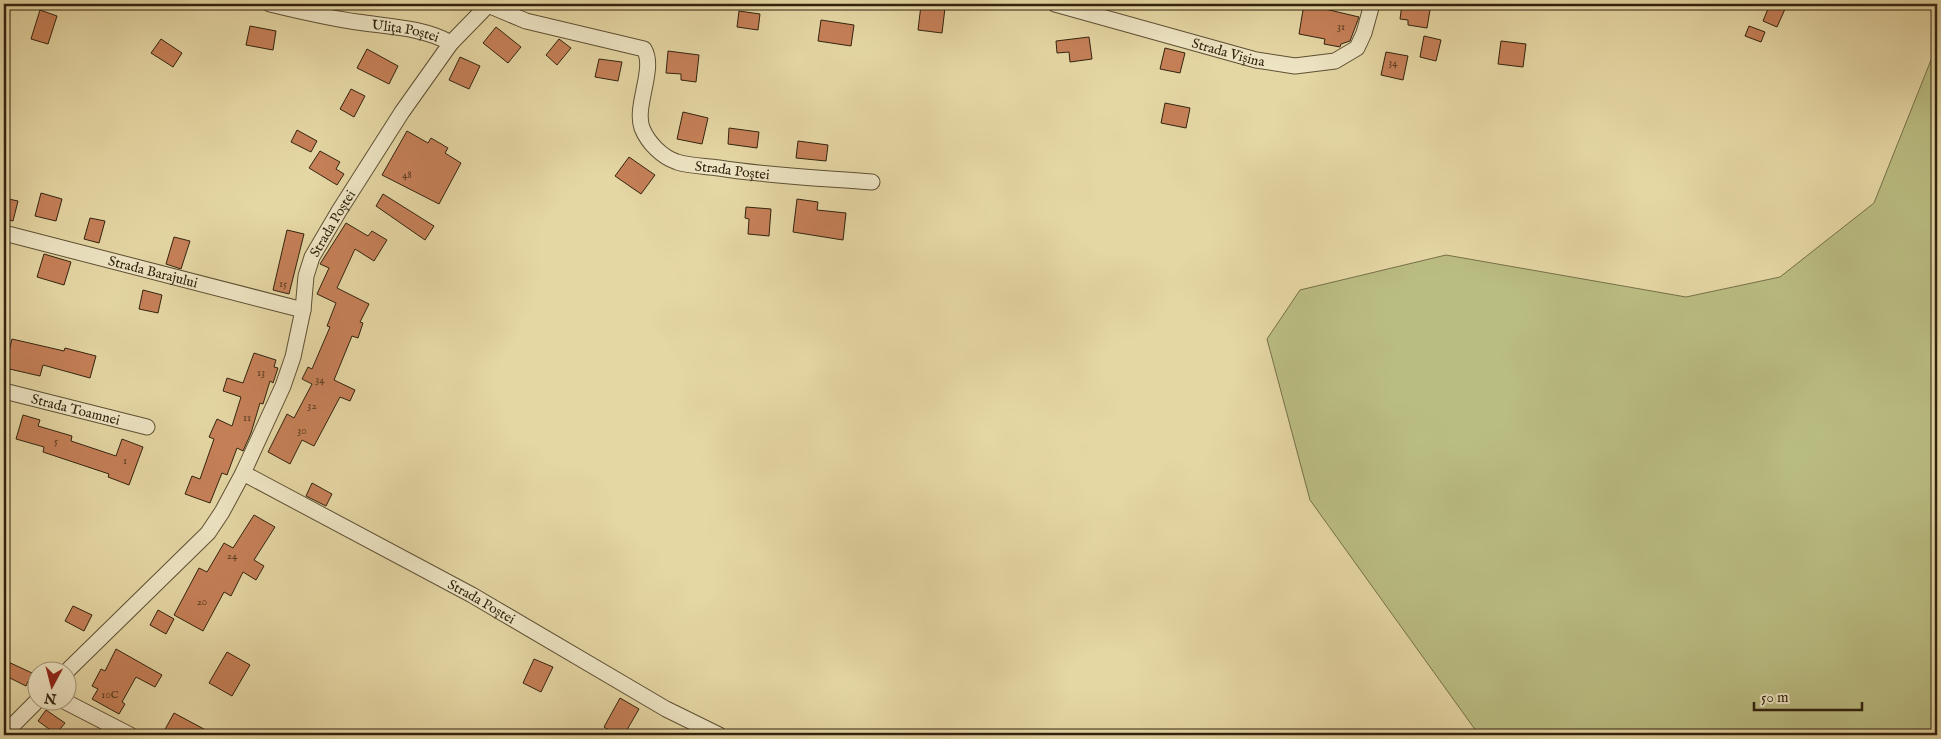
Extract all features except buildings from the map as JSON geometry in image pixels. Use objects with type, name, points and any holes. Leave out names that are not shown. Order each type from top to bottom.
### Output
[{"type":"street","name":"Ulița Poștei","points":[[270,4],[327,18],[414,29],[436,35],[451,43]]},
{"type":"street","name":"Strada Poștei","points":[[76,662],[208,533],[222,512],[243,473],[283,386],[293,357],[303,310],[306,276],[312,257],[402,112],[451,43],[488,4],[526,21],[644,50],[649,57],[642,105],[642,127],[652,144],[663,155],[677,162],[744,172],[872,182]]},
{"type":"street","name":"Strada Vișina","points":[[1055,4],[1256,60],[1295,66],[1335,61],[1357,48],[1364,34],[1372,4]]},
{"type":"street","name":"Strada Barajului","points":[[4,233],[303,310]]},
{"type":"street","name":"Strada Toamnei","points":[[4,391],[147,427]]},
{"type":"street","name":"Strada Poștei","points":[[243,473],[472,594],[666,709],[719,735]]},
{"type":"street","points":[[78,708],[130,735]]},
{"type":"street","points":[[4,734],[28,710]]},
{"type":"green space","points":[[1933,55],[1937,55],[1937,735],[1479,735],[1310,500],[1267,339],[1300,290],[1446,255],[1686,297],[1780,277],[1874,203]]}]
